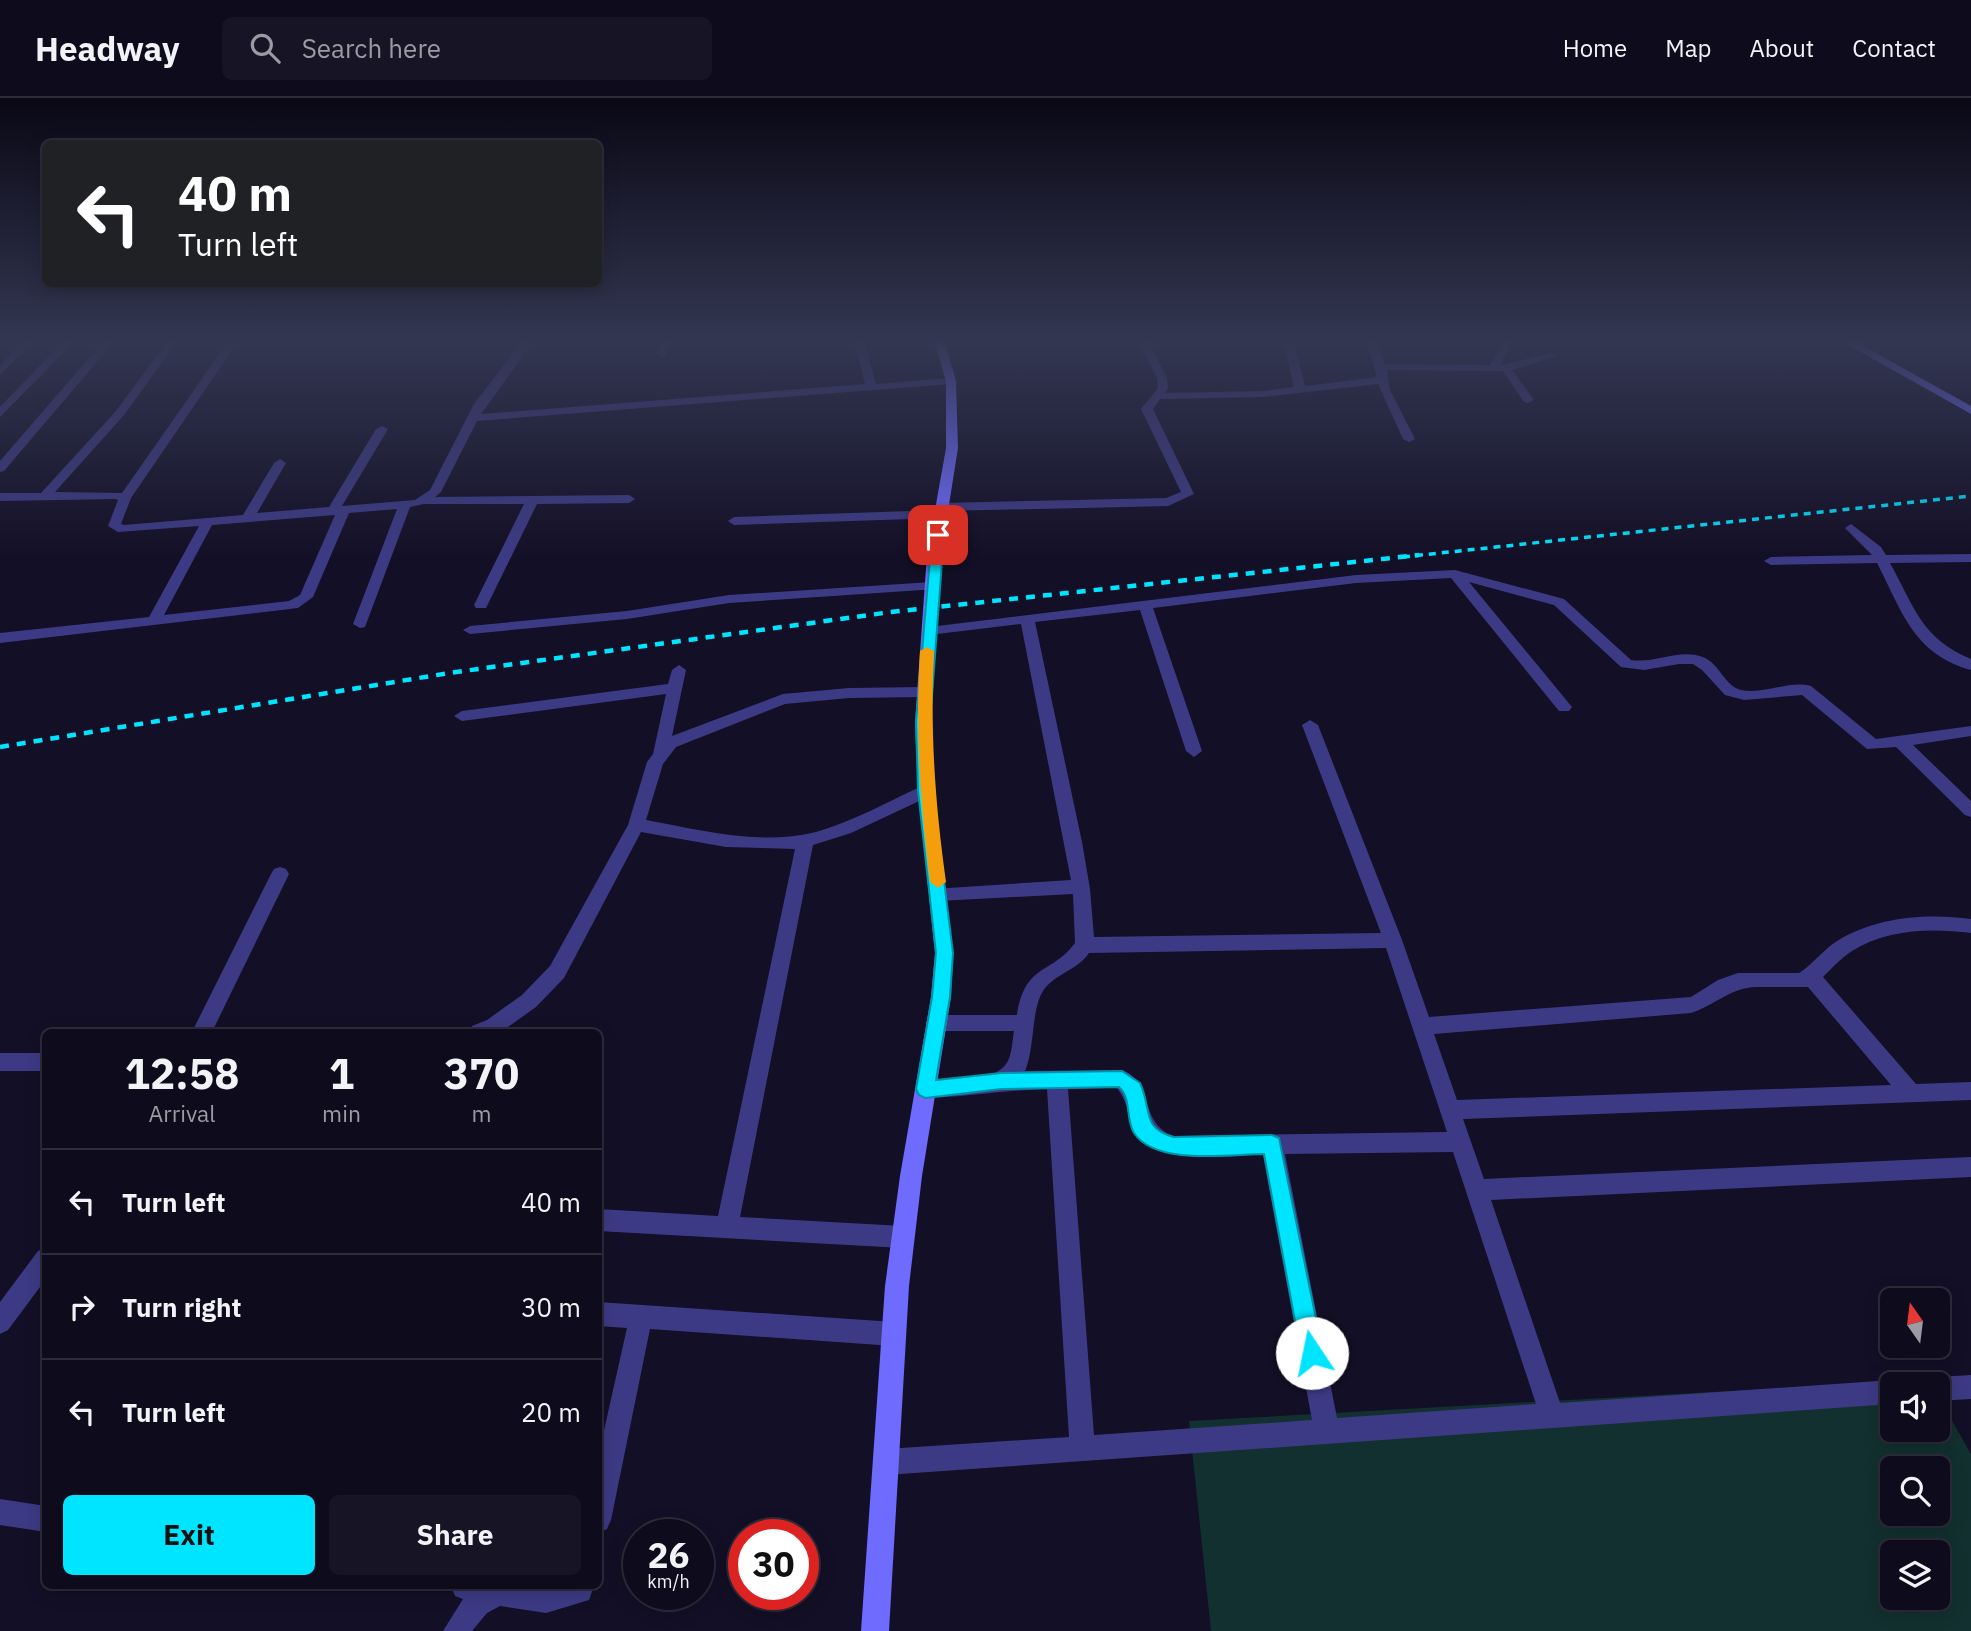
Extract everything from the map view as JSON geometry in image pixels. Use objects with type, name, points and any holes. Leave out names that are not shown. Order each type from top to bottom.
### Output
[{"type":"street","points":[[0,468],[46,415]]},
{"type":"street","points":[[45,496],[119,415]]},
{"type":"street","points":[[183,415],[125,498],[114,526],[136,528],[207,523],[405,505],[426,500],[629,499]]},
{"type":"street","points":[[426,500],[443,478],[475,415]]},
{"type":"street","points":[[473,418],[517,415]]},
{"type":"street","points":[[875,1631],[894,1334],[903,1237],[936,1024],[944,953],[926,791],[925,692],[932,586],[952,448],[952,415]]},
{"type":"street","points":[[734,521],[1168,502],[1181,499],[1188,494],[1186,486],[1150,415]]},
{"type":"street","points":[[1399,415],[1409,439]]},
{"type":"street","points":[[0,638],[293,605],[306,597],[338,511],[382,429]]},
{"type":"street","points":[[247,519],[280,464]]},
{"type":"street","points":[[0,497],[100,494],[125,498]]},
{"type":"street","points":[[481,605],[533,499]]},
{"type":"street","points":[[360,624],[405,505]]},
{"type":"street","points":[[154,620],[207,523]]},
{"type":"street","points":[[1852,528],[1881,558],[1924,638],[1945,654],[1971,665]]},
{"type":"street","points":[[1771,561],[1971,558]]},
{"type":"street","points":[[929,631],[1356,579],[1455,574],[1559,602],[1626,664],[1637,667],[1695,659],[1704,663],[1725,688],[1737,694],[1795,688],[1806,690],[1863,740],[1873,745],[1971,731]]},
{"type":"street","points":[[1455,574],[1564,707]]},
{"type":"street","points":[[470,630],[627,615],[729,599],[932,586]]},
{"type":"street","points":[[1145,605],[1194,751]]},
{"type":"street","points":[[1001,1081],[1015,1070],[1032,992],[1040,979],[1074,955],[1084,944],[1085,927],[1027,619]]},
{"type":"street","points":[[486,1029],[529,1001],[557,972],[636,825],[660,753],[678,670]]},
{"type":"street","points":[[462,716],[674,688]]},
{"type":"street","points":[[660,753],[679,739],[717,727],[783,699],[849,693],[925,692]]},
{"type":"street","points":[[1310,725],[1393,940],[1479,1190],[1552,1416]]},
{"type":"street","points":[[1900,742],[1971,811]]},
{"type":"street","points":[[636,825],[751,843],[786,844],[818,838],[926,791]]},
{"type":"street","points":[[727,1228],[805,840]]},
{"type":"street","points":[[204,1029],[281,874]]},
{"type":"street","points":[[939,894],[1079,887]]},
{"type":"street","points":[[1422,1026],[1691,1005],[1702,1002],[1731,982],[1745,979],[1802,981],[1811,977],[1844,946],[1885,932],[1933,921],[1971,926]]},
{"type":"street","points":[[1084,944],[1393,940]]},
{"type":"street","points":[[1811,977],[1912,1094]]},
{"type":"street","points":[[936,1024],[1026,1023]]},
{"type":"street","points":[[0,1062],[42,1062]]},
{"type":"street","points":[[925,1089],[1001,1081],[1122,1079],[1134,1089],[1142,1127],[1155,1141],[1174,1146],[1462,1142]]},
{"type":"street","points":[[1057,1080],[1082,1448]]},
{"type":"street","points":[[1450,1110],[1971,1091]]},
{"type":"street","points":[[1272,1144],[1327,1432]]},
{"type":"street","points":[[1479,1190],[1971,1167]]},
{"type":"street","points":[[602,1220],[903,1237]]},
{"type":"street","points":[[0,1322],[42,1264]]},
{"type":"street","points":[[602,1314],[894,1334]]},
{"type":"street","points":[[602,1501],[641,1317]]},
{"type":"street","points":[[1950,1388],[1971,1387]]},
{"type":"street","points":[[886,1462],[1880,1393]]},
{"type":"street","points":[[0,1512],[42,1518]]},
{"type":"street","points":[[485,1589],[539,1600],[560,1598],[579,1589]]},
{"type":"street","points":[[457,1631],[462,1621],[484,1598],[505,1592]]},
{"type":"green space","points":[[1880,1383],[1880,1442],[1950,1442],[1950,1417],[1971,1454],[1971,1631],[1211,1631],[1189,1421]]},
{"type":"railway","points":[[1403,557],[1971,496]]},
{"type":"railway","points":[[0,747],[449,673],[891,612],[1419,555]]},
{"type":"slow traffic","points":[[927,651],[923,722],[926,791],[938,882]]},
{"type":"route","points":[[938,535],[934,555],[923,722],[926,791],[942,913],[944,953],[941,997],[925,1089],[980,1086],[1001,1081],[1122,1079],[1134,1089],[1142,1127],[1155,1141],[1174,1146],[1272,1144],[1312,1353]]}]
